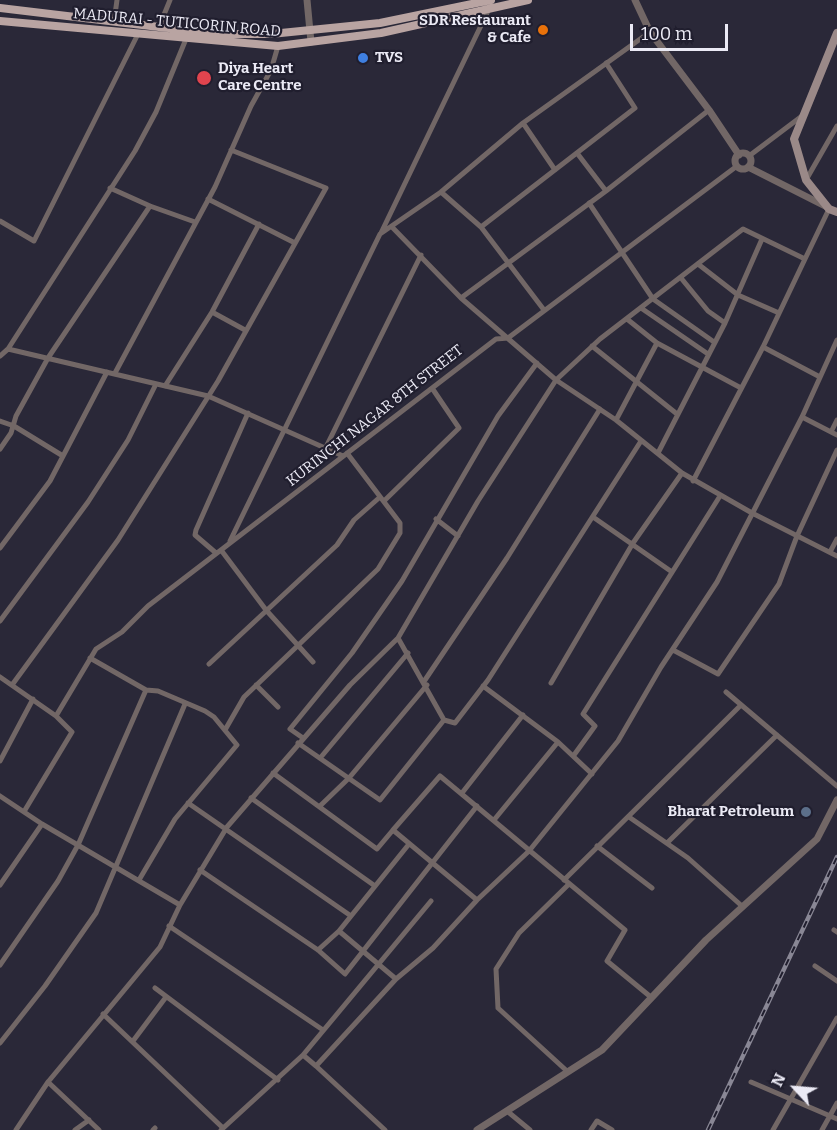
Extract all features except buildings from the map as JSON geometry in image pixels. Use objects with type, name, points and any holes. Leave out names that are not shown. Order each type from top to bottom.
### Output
[{"type":"main road","name":"MADURAI - TUTICORIN ROAD","points":[[0,8],[225,33],[310,32],[528,0]]},
{"type":"main road","name":"MADURAI - TUTICORIN ROAD","points":[[1,24],[278,46],[381,33],[490,5]]},
{"type":"main road","points":[[837,33],[794,139],[806,180],[829,208],[837,212]]},
{"type":"street","points":[[114,22],[117,0]]},
{"type":"street","points":[[159,27],[170,0]]},
{"type":"street","points":[[307,0],[311,42]]},
{"type":"street","points":[[635,0],[650,32],[709,110],[739,155]]},
{"type":"street","points":[[229,544],[490,5]]},
{"type":"street","points":[[380,234],[441,192],[523,123],[650,32]]},
{"type":"street","points":[[0,221],[34,242],[138,34]]},
{"type":"street","points":[[0,356],[8,349],[135,152],[156,112],[186,39]]},
{"type":"street","points":[[115,373],[208,199],[272,70],[278,46]]},
{"type":"street","points":[[481,228],[635,108],[606,63]]},
{"type":"street","points":[[461,298],[606,191],[709,110]]},
{"type":"street","points":[[749,156],[802,116]]},
{"type":"street","points":[[523,123],[555,170]]},
{"type":"street","points":[[806,180],[837,126]]},
{"type":"street","points":[[12,685],[118,540],[218,381],[293,242],[326,188],[231,150]]},
{"type":"street","points":[[577,153],[606,191]]},
{"type":"street","points":[[744,153],[749,156],[751,162],[748,167],[742,169],[737,166],[736,160],[739,155],[744,153]]},
{"type":"street","name":"KURINCHI NAGAR 8TH STREET","points":[[56,716],[96,649],[122,632],[148,606],[496,339],[508,338],[737,166]]},
{"type":"street","points":[[693,481],[763,347],[829,208],[748,167]]},
{"type":"street","points":[[110,188],[150,206],[195,222]]},
{"type":"street","points":[[441,192],[481,228],[544,310]]},
{"type":"street","points":[[208,199],[293,242]]},
{"type":"street","points":[[590,203],[653,299],[714,342]]},
{"type":"street","points":[[0,449],[48,358],[150,206]]},
{"type":"street","points":[[165,387],[212,312],[259,224]]},
{"type":"street","points":[[392,227],[461,298],[556,380],[616,420],[693,481],[837,556]]},
{"type":"street","points":[[16,1130],[48,1082],[153,957],[180,905],[227,827],[350,685],[398,638],[458,536],[556,380],[592,346],[743,229],[805,259]]},
{"type":"street","points":[[658,453],[725,323],[762,238]]},
{"type":"street","points":[[325,449],[421,255]]},
{"type":"street","points":[[698,264],[738,295],[779,313]]},
{"type":"street","points":[[681,278],[708,311],[725,323]]},
{"type":"street","points":[[641,308],[708,354]]},
{"type":"street","points":[[212,312],[245,330]]},
{"type":"street","points":[[627,319],[657,343],[741,388]]},
{"type":"street","points":[[316,1066],[396,979],[433,948],[477,900],[530,851],[618,741],[717,582],[802,417],[837,340]]},
{"type":"street","points":[[616,420],[657,343]]},
{"type":"street","points":[[592,346],[635,383],[677,414]]},
{"type":"street","points":[[763,347],[820,376]]},
{"type":"street","points":[[8,349],[208,396],[285,432],[345,455],[382,499],[401,528],[378,569],[244,697],[225,730]]},
{"type":"street","points":[[303,738],[290,729],[352,653],[402,581],[498,416],[537,363]]},
{"type":"street","points":[[0,548],[50,481],[108,372]]},
{"type":"street","points":[[0,621],[88,502],[128,440],[156,384]]},
{"type":"street","points":[[209,664],[337,545],[354,520],[382,499],[459,428],[432,388]]},
{"type":"street","points":[[321,806],[349,778],[425,683],[507,558],[600,409]]},
{"type":"street","points":[[248,413],[195,535],[219,552],[266,610],[313,662]]},
{"type":"street","points":[[802,417],[834,433],[837,420]]},
{"type":"street","points":[[0,421],[14,426],[63,456]]},
{"type":"street","points":[[398,638],[444,720],[455,723],[483,686],[641,441]]},
{"type":"street","points":[[673,650],[718,674],[779,584],[797,536],[837,450]]},
{"type":"street","points":[[551,683],[633,543],[682,473]]},
{"type":"street","points":[[574,755],[595,726],[583,714],[720,496]]},
{"type":"street","points":[[593,517],[672,572]]},
{"type":"street","points":[[436,519],[458,536]]},
{"type":"street","points":[[830,552],[837,538]]},
{"type":"street","points":[[321,758],[408,653]]},
{"type":"street","points":[[90,658],[146,690],[158,691],[205,711],[237,745],[236,749],[175,819],[139,880]]},
{"type":"street","points":[[0,676],[56,716],[72,732],[25,810]]},
{"type":"street","points":[[256,685],[278,707]]},
{"type":"street","points":[[483,686],[558,742],[592,774]]},
{"type":"street","points":[[0,965],[58,881],[78,845],[146,690]]},
{"type":"street","points":[[726,692],[837,786]]},
{"type":"street","points":[[0,761],[33,699]]},
{"type":"street","points":[[0,1043],[45,986],[96,913],[185,704]]},
{"type":"street","points":[[568,1072],[498,1008],[496,969],[519,933],[597,846],[740,706]]},
{"type":"street","points":[[462,793],[523,715]]},
{"type":"street","points":[[298,743],[380,800],[444,720]]},
{"type":"street","points":[[667,843],[777,735]]},
{"type":"street","points":[[494,820],[558,742]]},
{"type":"street","points":[[273,773],[377,849],[440,776],[625,930],[607,961],[652,998]]},
{"type":"street","points":[[0,795],[25,810],[42,824],[180,905]]},
{"type":"street","points":[[251,798],[375,886]]},
{"type":"street","points":[[477,1130],[602,1050],[706,940],[817,839],[837,800]]},
{"type":"street","points":[[188,803],[227,827],[351,916]]},
{"type":"street","points":[[200,870],[318,950],[345,974],[477,806]]},
{"type":"street","points":[[629,817],[667,843],[743,907]]},
{"type":"street","points":[[0,885],[42,824]]},
{"type":"street","points":[[393,830],[477,900]]},
{"type":"street","points":[[318,950],[339,931],[409,844]]},
{"type":"street","points":[[597,846],[652,888]]},
{"type":"street","points":[[103,1014],[222,1129],[303,1055],[431,901]]},
{"type":"street","points":[[169,926],[323,1030]]},
{"type":"street","points":[[339,931],[396,979]]},
{"type":"street","points":[[815,966],[837,981]]},
{"type":"street","points":[[155,988],[278,1080]]},
{"type":"street","points":[[133,1041],[166,997]]},
{"type":"street","points":[[773,1130],[789,1098],[837,1018]]},
{"type":"street","points":[[303,1055],[385,1130]]},
{"type":"street","points":[[48,1082],[99,1130]]},
{"type":"street","points":[[751,1082],[837,1119]]},
{"type":"street","points":[[822,1130],[837,1103]]},
{"type":"street","points":[[507,1111],[530,1130]]},
{"type":"street","points":[[75,1130],[88,1120]]},
{"type":"street","points":[[591,1130],[597,1121],[612,1130]]},
{"type":"railway","points":[[708,1130],[837,857]]},
{"type":"place","name":"SDR Restaurant & Cafe","points":[[543,30]]},
{"type":"place","name":"TVS","points":[[363,58]]},
{"type":"place","name":"Diya Heart Care Centre","points":[[204,78]]},
{"type":"place","name":"Bharat Petroleum","points":[[806,812]]}]
